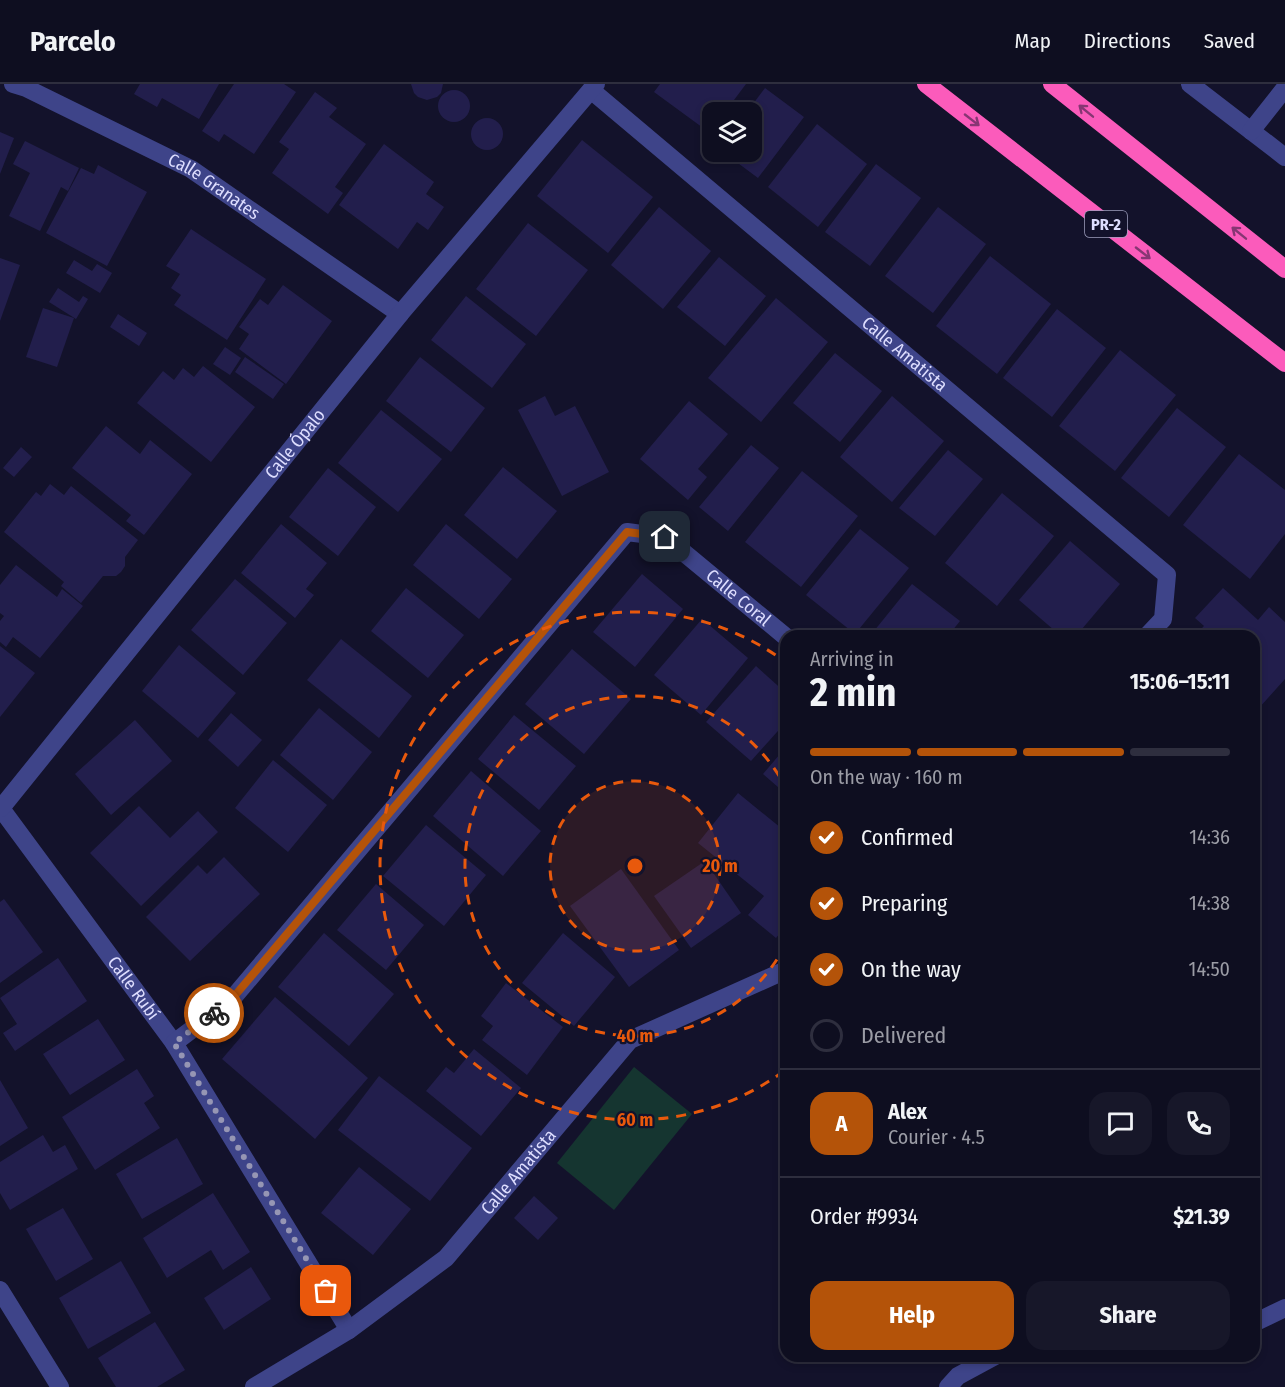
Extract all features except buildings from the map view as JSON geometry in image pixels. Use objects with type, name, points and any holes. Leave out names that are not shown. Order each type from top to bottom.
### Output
[{"type":"highway","name":"PR-2","points":[[926,84],[1285,363]]},
{"type":"highway","points":[[1052,84],[1285,269]]},
{"type":"street","name":"Calle Granates","points":[[13,84],[26,88],[191,169],[400,314]]},
{"type":"street","points":[[1190,84],[1285,157]]},
{"type":"street","name":"Calle Ópalo","points":[[0,807],[400,314],[593,87]]},
{"type":"street","name":"Calle Amatista","points":[[593,87],[1167,574],[1164,619],[1153,630]]},
{"type":"street","points":[[1251,131],[1285,88]]},
{"type":"street","name":"Calle Coral","points":[[174,1043],[232,999],[627,532],[665,537],[780,632]]},
{"type":"street","name":"Calle Rubí","points":[[0,807],[174,1043],[349,1330]]},
{"type":"street","name":"Calle Amatista","points":[[254,1387],[349,1330],[446,1258],[630,1040],[780,973]]},
{"type":"street","points":[[0,1290],[60,1387]]},
{"type":"street","points":[[1260,1320],[1285,1308]]},
{"type":"street","points":[[948,1387],[958,1376],[984,1362]]},
{"type":"green space","points":[[634,1067],[692,1114],[614,1210],[557,1163]]},
{"type":"way so far","points":[[214,1013],[174,1043],[326,1291]]},
{"type":"route","points":[[214,1013],[232,999],[627,532],[665,537]]}]
